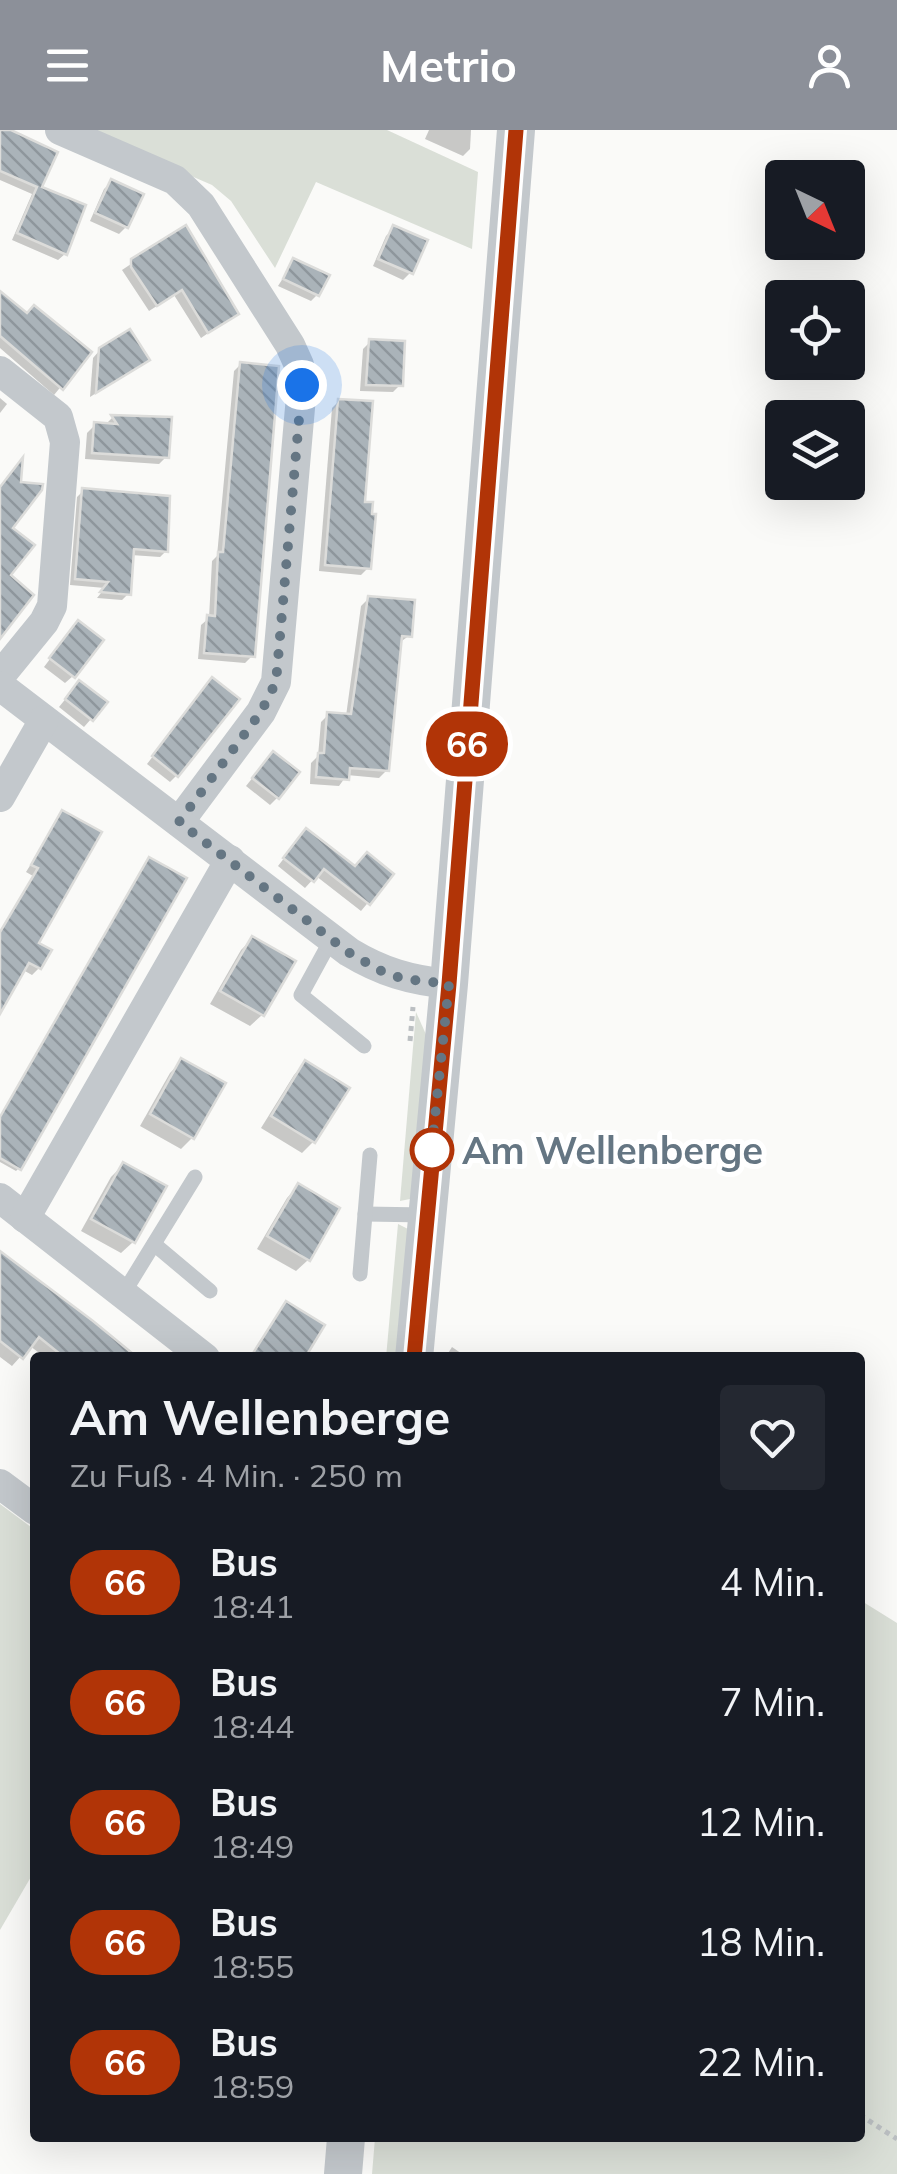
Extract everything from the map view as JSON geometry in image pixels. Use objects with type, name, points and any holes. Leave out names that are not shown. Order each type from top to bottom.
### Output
[{"type":"street","points":[[60,130],[175,180],[190,192],[280,330],[300,370],[302,385],[276,682],[261,712],[179,822]]},
{"type":"street","points":[[415,1352],[449,984],[516,130]]},
{"type":"street","points":[[0,372],[56,415],[66,442],[51,609],[0,676]]},
{"type":"street","points":[[0,686],[331,940],[383,972],[404,979],[449,984]]},
{"type":"street","points":[[0,798],[44,720]]},
{"type":"street","points":[[26,1218],[230,860]]},
{"type":"street","points":[[0,1198],[197,1352]]},
{"type":"street","points":[[0,1484],[30,1506]]},
{"type":"street","points":[[343,2174],[346,2142]]},
{"type":"lane","points":[[331,940],[301,995],[364,1046]]},
{"type":"lane","points":[[360,1274],[370,1156]]},
{"type":"lane","points":[[123,1294],[195,1177]]},
{"type":"lane","points":[[365,1214],[426,1215]]},
{"type":"lane","points":[[154,1244],[210,1291]]},
{"type":"path","points":[[865,2118],[897,2138]]},
{"type":"shaded area","points":[[85,130],[387,130],[478,172],[472,249],[316,182],[275,268],[231,201],[212,185]]},
{"type":"shaded area","points":[[416,1012],[428,1039],[415,1198],[400,1201]]},
{"type":"shaded area","points":[[398,1224],[410,1230],[398,1352],[387,1352]]},
{"type":"shaded area","points":[[0,1504],[30,1526],[30,1879],[0,1930]]},
{"type":"shaded area","points":[[865,1603],[897,1623],[897,2174],[372,2174],[375,2142],[865,2142]]},
{"type":"building","points":[[0,130],[11,130],[58,152],[42,187],[86,205],[67,255],[17,233],[37,187],[0,171]]},
{"type":"building","points":[[111,179],[144,194],[128,228],[95,213]]},
{"type":"building","points":[[186,225],[239,314],[208,333],[182,290],[157,306],[131,267],[131,259]]},
{"type":"building","points":[[393,225],[428,240],[413,274],[378,259]]},
{"type":"building","points":[[293,258],[330,275],[319,296],[283,279]]},
{"type":"building","points":[[0,291],[27,313],[34,305],[92,352],[63,390],[0,336]]},
{"type":"building","points":[[130,329],[150,360],[96,393],[99,348]]},
{"type":"building","points":[[369,339],[405,341],[403,386],[366,385]]},
{"type":"building","points":[[240,362],[279,366],[255,657],[204,653],[207,615],[215,616],[218,552],[223,552]]},
{"type":"building","points":[[338,399],[373,401],[365,502],[373,502],[372,514],[376,514],[371,569],[325,565]]},
{"type":"building","points":[[111,415],[172,417],[169,458],[92,453],[94,422],[117,424]]},
{"type":"building","points":[[23,457],[21,482],[43,484],[13,528],[35,545],[11,575],[34,595],[0,639],[0,487]]},
{"type":"building","points":[[82,488],[170,496],[168,552],[134,549],[131,595],[100,592],[108,582],[75,579]]},
{"type":"building","points":[[368,596],[415,600],[412,637],[402,636],[389,771],[350,768],[349,780],[316,777],[318,753],[324,753],[327,712],[351,714]]},
{"type":"building","points":[[78,620],[104,640],[75,678],[49,658]]},
{"type":"building","points":[[212,677],[240,699],[178,777],[152,756]]},
{"type":"building","points":[[79,680],[108,702],[93,721],[65,699]]},
{"type":"building","points":[[273,751],[300,772],[279,799],[252,778]]},
{"type":"building","points":[[62,810],[102,832],[39,943],[52,950],[41,969],[29,963],[0,1014],[0,932],[38,868],[31,865]]},
{"type":"building","points":[[306,828],[355,866],[367,852],[394,874],[370,905],[324,869],[314,882],[283,858]]},
{"type":"building","points":[[149,857],[187,878],[21,1170],[0,1158],[0,1117]]},
{"type":"building","points":[[252,936],[296,961],[264,1016],[220,991]]},
{"type":"building","points":[[181,1058],[226,1083],[194,1139],[150,1114]]},
{"type":"building","points":[[305,1060],[350,1088],[315,1143],[271,1116]]},
{"type":"building","points":[[123,1162],[167,1186],[135,1243],[91,1219]]},
{"type":"building","points":[[298,1183],[340,1208],[310,1261],[267,1236]]},
{"type":"building","points":[[0,1251],[131,1352],[58,1352],[39,1337],[23,1359],[0,1341]]},
{"type":"building","points":[[286,1301],[325,1325],[309,1352],[254,1352]]},
{"type":"bus line","name":"66","points":[[415,1352],[449,984],[516,130]]},
{"type":"place","name":"Am Wellenberge","points":[[432,1150]]},
{"type":"route","points":[[302,385],[276,682],[261,712],[179,822],[348,952],[404,979],[449,984],[431,1155],[432,1150]]}]
